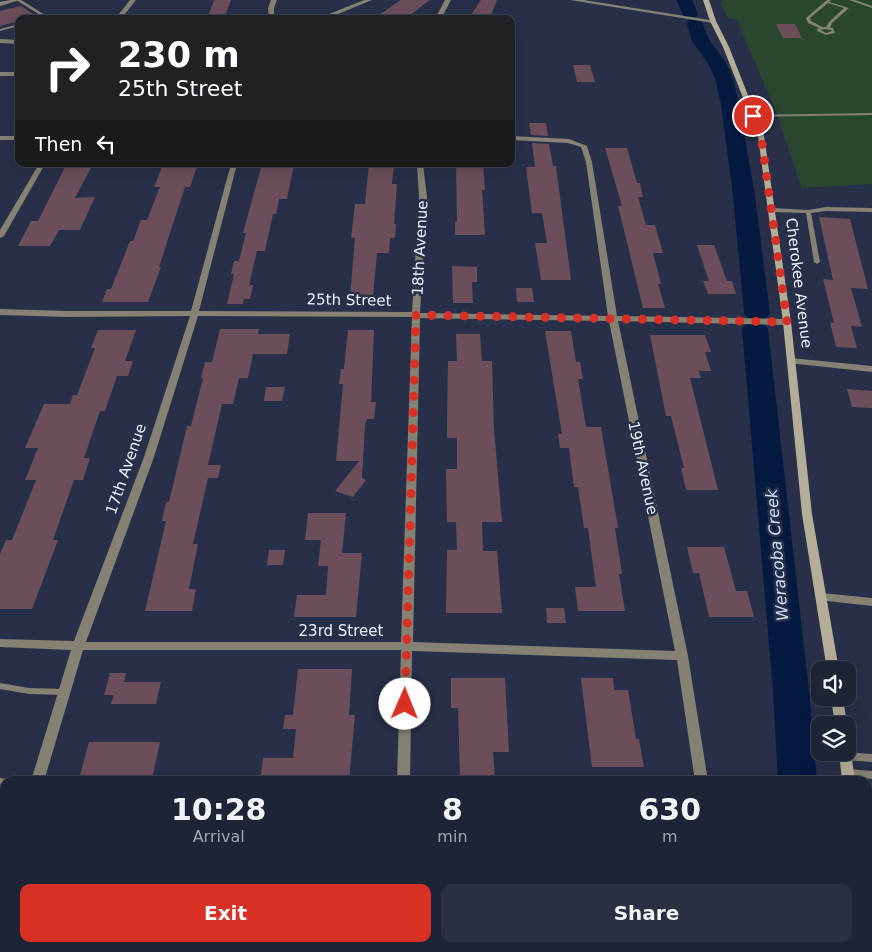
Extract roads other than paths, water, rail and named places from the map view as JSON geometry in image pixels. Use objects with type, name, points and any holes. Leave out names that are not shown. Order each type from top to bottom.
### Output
[{"type":"street","points":[[0,4],[18,0]]},
{"type":"street","points":[[121,15],[133,0]]},
{"type":"street","points":[[272,15],[271,8],[274,0]]},
{"type":"street","points":[[330,15],[369,0]]},
{"type":"street","points":[[440,15],[448,0]]},
{"type":"street","points":[[573,0],[713,21]]},
{"type":"street","name":"Cherokee Avenue","points":[[706,0],[761,136],[787,322],[807,514],[832,661]]},
{"type":"street","points":[[0,41],[15,42]]},
{"type":"street","points":[[0,74],[15,74]]},
{"type":"street","points":[[0,138],[15,138]]},
{"type":"street","name":"19th Avenue","points":[[515,138],[569,141],[584,146],[600,228],[613,319],[682,656],[701,776]]},
{"type":"street","points":[[0,236],[9,213],[40,167]]},
{"type":"street","name":"17th Avenue","points":[[39,776],[78,646],[149,457],[194,315],[233,167]]},
{"type":"street","name":"18th Avenue","points":[[403,776],[416,315],[423,198],[420,167]]},
{"type":"street","name":"25th Street","points":[[0,312],[194,315],[262,313],[787,322]]},
{"type":"street","points":[[791,361],[872,368]]},
{"type":"street","points":[[822,597],[872,602]]},
{"type":"street","name":"23rd Street","points":[[0,643],[78,646],[406,646],[682,656]]},
{"type":"street","points":[[846,761],[849,776]]},
{"type":"lane","points":[[18,0],[43,15]]},
{"type":"lane","points":[[851,0],[872,7]]},
{"type":"lane","points":[[821,28],[818,30],[821,33],[834,32],[809,22],[808,18],[828,1],[847,8],[830,23],[828,28]]},
{"type":"lane","points":[[0,30],[15,26]]},
{"type":"lane","points":[[753,116],[872,114]]},
{"type":"lane","points":[[772,210],[808,212],[826,208],[872,210]]},
{"type":"lane","points":[[808,212],[817,262]]},
{"type":"lane","points":[[0,686],[29,691],[64,692]]},
{"type":"lane","points":[[856,756],[872,758]]},
{"type":"waterway","name":"Weracoba Creek","points":[[684,0],[690,14]]},
{"type":"waterway","name":"Weracoba Creek","points":[[695,24],[701,41],[716,61],[724,78],[730,104],[744,196],[757,313]]},
{"type":"waterway","name":"Weracoba Creek","points":[[755,329],[798,776]]}]
